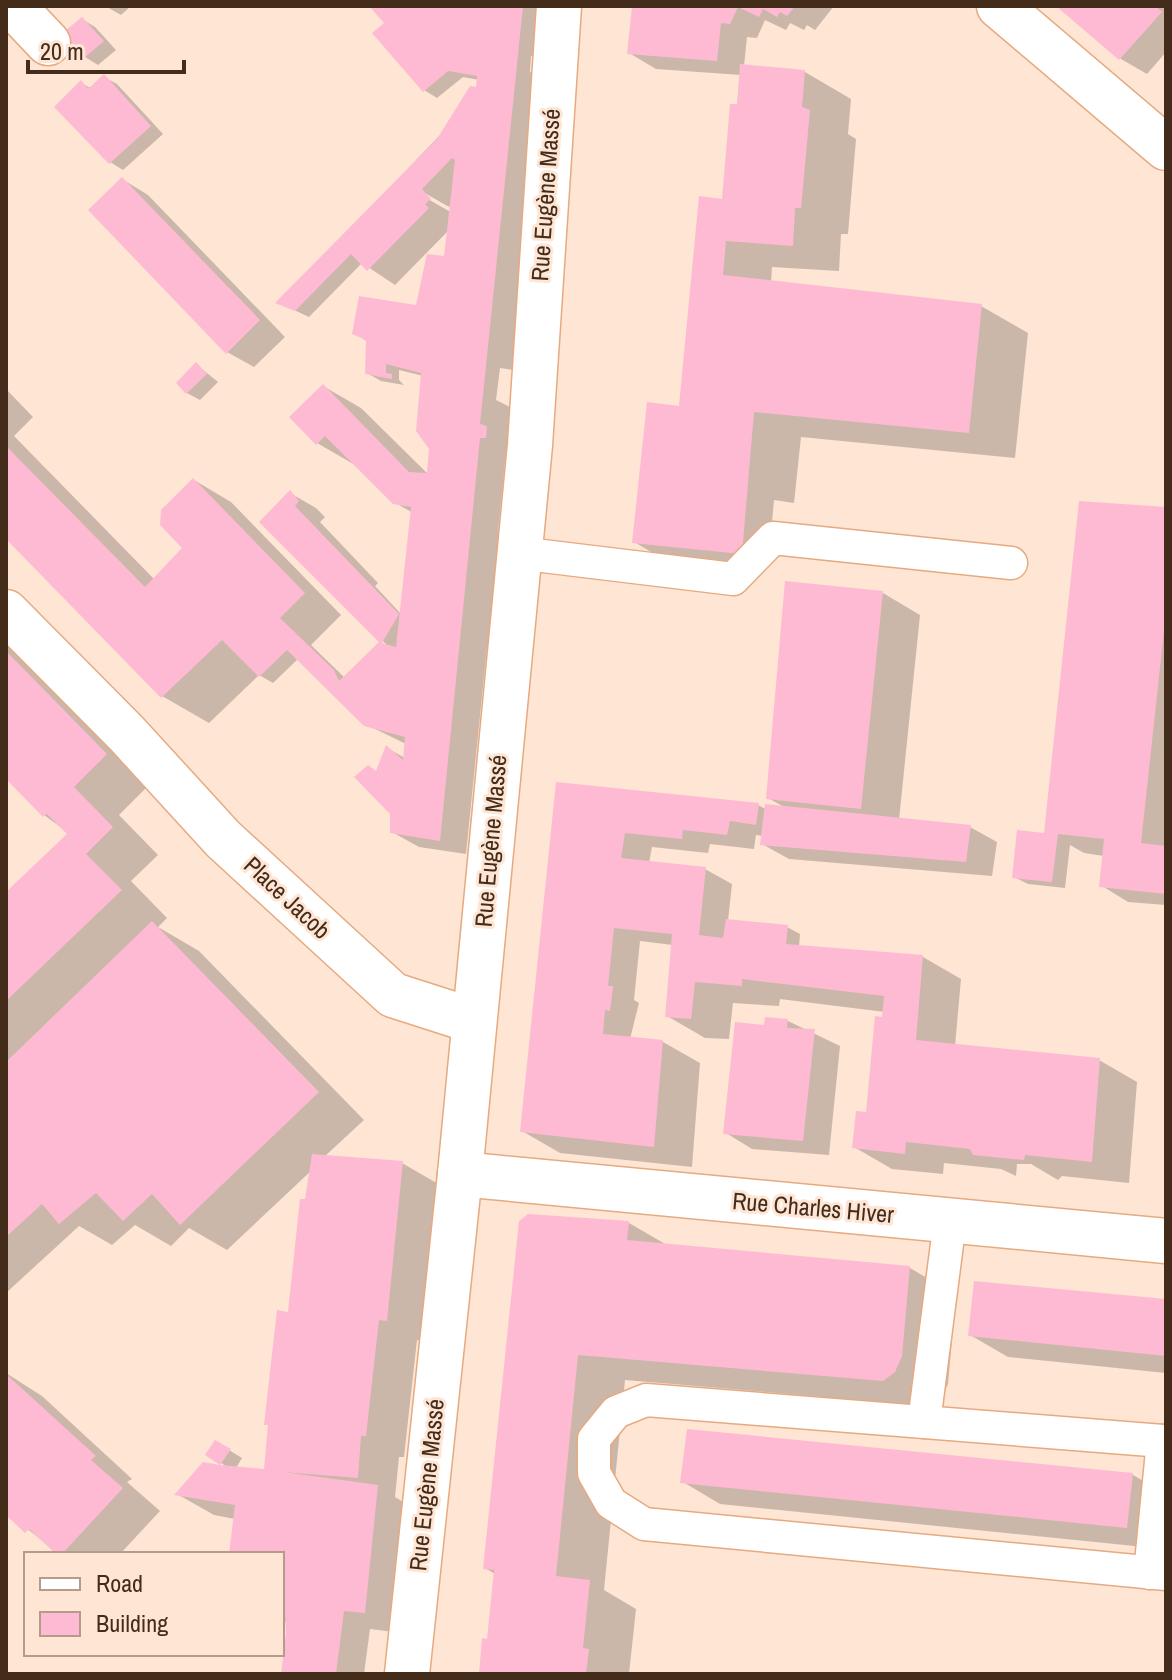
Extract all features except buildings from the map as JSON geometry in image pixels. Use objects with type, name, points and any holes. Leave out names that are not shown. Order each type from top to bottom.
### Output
[{"type":"street","points":[[13,6],[48,43]]},
{"type":"street","name":"Rue Eugène Massé","points":[[407,1674],[460,1174],[530,445],[559,6]]},
{"type":"street","points":[[999,6],[1166,148]]},
{"type":"street","name":"Place Jacob","points":[[6,612],[127,734],[223,839],[393,995],[474,1021]]},
{"type":"street","name":"Rue Charles Hiver","points":[[460,1174],[1166,1241]]},
{"type":"lane","points":[[518,553],[733,579],[773,538],[1011,563]]},
{"type":"lane","points":[[924,1422],[950,1221]]},
{"type":"lane","points":[[646,1400],[1164,1442],[1158,1574],[644,1524],[611,1503],[594,1473],[594,1439],[616,1412],[646,1400]]}]
